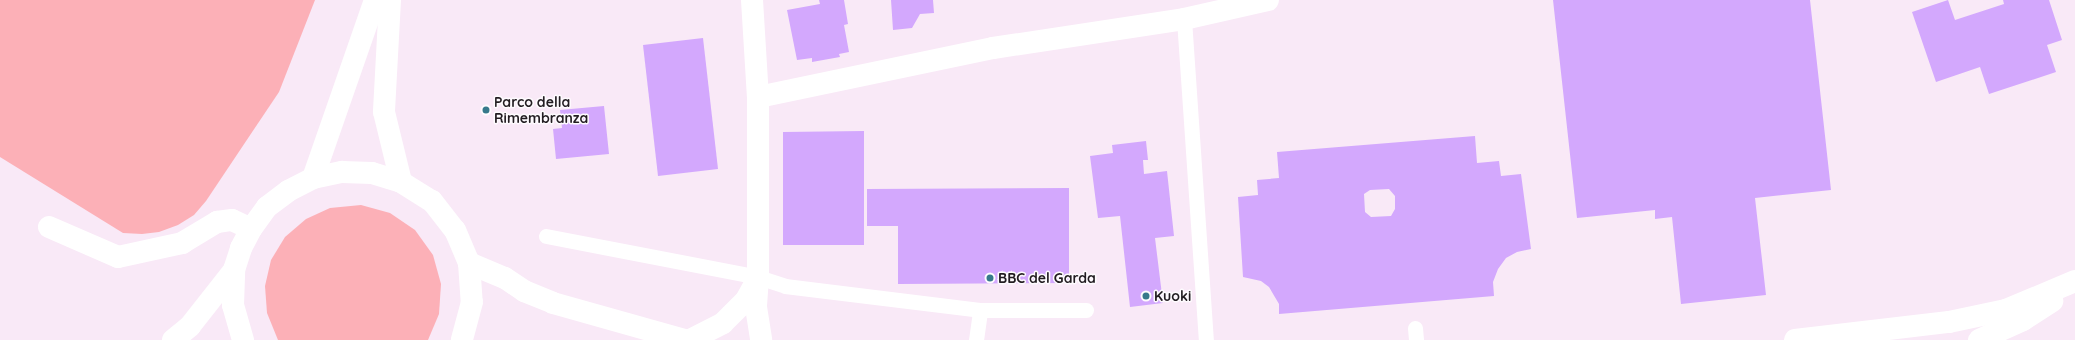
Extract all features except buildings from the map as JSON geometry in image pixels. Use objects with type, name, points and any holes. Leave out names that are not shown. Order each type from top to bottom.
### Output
[{"type":"street","points":[[313,178],[375,0]]},
{"type":"street","points":[[390,0],[384,112],[401,182]]},
{"type":"street","points":[[752,0],[758,97],[758,277],[756,307],[761,340]]},
{"type":"street","points":[[758,97],[993,48],[1184,19],[1268,0]]},
{"type":"street","points":[[243,340],[233,305],[234,270],[240,248],[251,229],[267,207],[288,190],[313,178],[342,172],[372,173],[401,182],[432,201],[455,230],[469,263],[472,302],[462,340]]},
{"type":"street","points":[[49,227],[118,257],[182,244],[217,222],[232,220],[251,229]]},
{"type":"street","points":[[469,263],[505,278],[524,291],[552,303],[685,340]]},
{"type":"street","points":[[173,340],[190,326],[234,270]]},
{"type":"street","points":[[690,340],[723,323],[746,300],[758,277]]},
{"type":"street","points":[[1795,340],[1949,322],[2006,310],[2075,281]]},
{"type":"street","points":[[1979,340],[2024,320],[2075,286]]},
{"type":"lane","points":[[1184,19],[1206,340]]},
{"type":"lane","points":[[546,236],[758,277],[785,286],[980,310],[1086,310]]},
{"type":"lane","points":[[976,340],[980,310]]},
{"type":"shaded area","points":[[0,0],[315,0],[279,92],[206,201],[194,215],[178,225],[159,232],[142,234],[123,233],[0,157]]},
{"type":"shaded area","points":[[361,205],[390,213],[415,230],[433,255],[441,284],[439,314],[428,340],[278,340],[267,313],[265,286],[271,260],[285,237],[306,219],[330,208]]},
{"type":"place","name":"Parco della Rimembranza","points":[[486,110]]},
{"type":"place","name":"BBC del Garda","points":[[990,278]]},
{"type":"place","name":"Kuoki","points":[[1146,296]]}]
